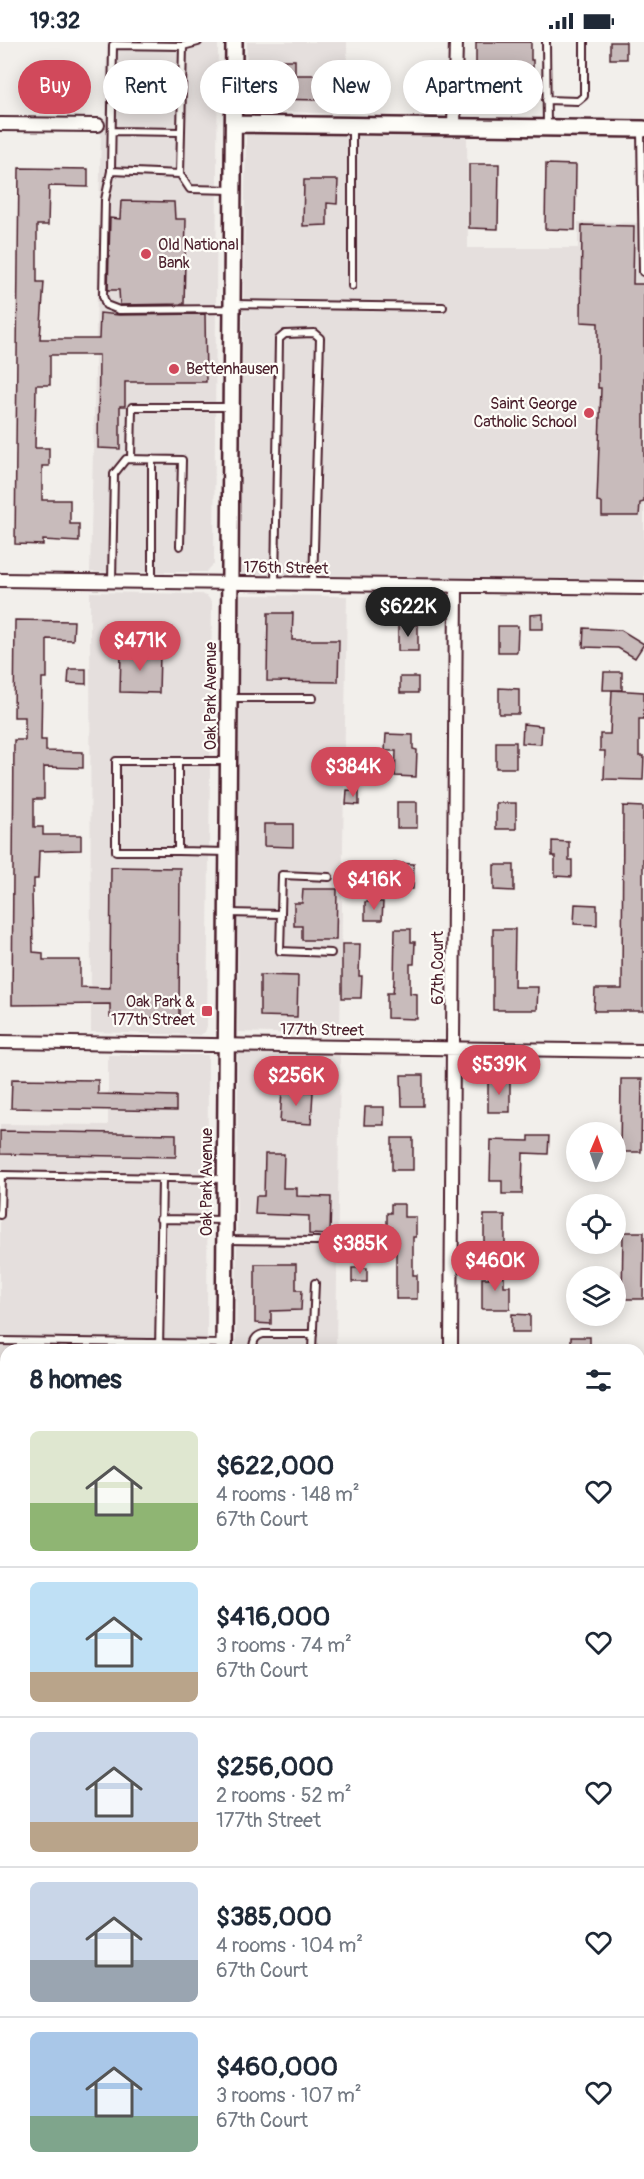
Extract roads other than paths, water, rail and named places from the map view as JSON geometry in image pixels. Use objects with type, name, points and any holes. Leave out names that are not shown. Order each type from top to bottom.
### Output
[{"type":"street","name":"Oak Park Avenue","points":[[224,1344],[234,42]]},
{"type":"street","points":[[454,127],[456,42]]},
{"type":"street","points":[[0,124],[98,125]]},
{"type":"street","points":[[234,124],[643,129]]},
{"type":"street","name":"176th Street","points":[[0,580],[644,588]]},
{"type":"street","name":"67th Court","points":[[451,1344],[456,586]]},
{"type":"street","name":"177th Street","points":[[0,1042],[644,1051]]},
{"type":"lane","points":[[113,60],[113,45],[183,46],[198,42]]},
{"type":"lane","points":[[546,42],[547,128]]},
{"type":"lane","points":[[546,100],[578,101],[584,96],[584,42]]},
{"type":"lane","points":[[183,46],[183,60]]},
{"type":"lane","points":[[112,114],[111,171],[105,200],[103,296],[106,305],[111,309],[232,306],[443,307]]},
{"type":"lane","points":[[181,114],[180,174],[190,189],[233,190]]},
{"type":"lane","points":[[352,126],[352,286]]},
{"type":"lane","points":[[643,129],[643,272]]},
{"type":"lane","points":[[112,131],[181,132]]},
{"type":"lane","points":[[111,171],[180,174]]},
{"type":"lane","points":[[275,584],[279,339],[285,334],[314,333],[320,338],[313,585]]},
{"type":"lane","points":[[131,459],[132,407],[231,407]]},
{"type":"lane","points":[[112,582],[114,474],[126,459],[182,460],[180,546]]},
{"type":"lane","points":[[152,459],[152,583]]},
{"type":"lane","points":[[229,698],[313,698]]},
{"type":"lane","points":[[228,852],[116,851],[116,761],[229,761]]},
{"type":"lane","points":[[177,852],[178,761]]},
{"type":"lane","points":[[329,877],[282,875],[279,951],[331,953]]},
{"type":"lane","points":[[228,914],[281,914]]},
{"type":"lane","points":[[0,1215],[1,1175],[225,1179]]},
{"type":"lane","points":[[159,1344],[162,1179]]},
{"type":"lane","points":[[160,1219],[225,1220]]},
{"type":"lane","points":[[225,1240],[318,1241]]},
{"type":"lane","points":[[312,1344],[315,1282]]},
{"type":"lane","points":[[254,1344],[258,1335],[312,1334]]},
{"type":"lane","points":[[0,1341],[95,1344]]},
{"type":"place","name":"Old National Bank","points":[[146,254]]},
{"type":"place","name":"Bettenhausen","points":[[174,369]]},
{"type":"place","name":"Saint George Catholic School","points":[[589,413]]},
{"type":"place","name":"Oak Park & 177th Street","points":[[207,1011]]}]
